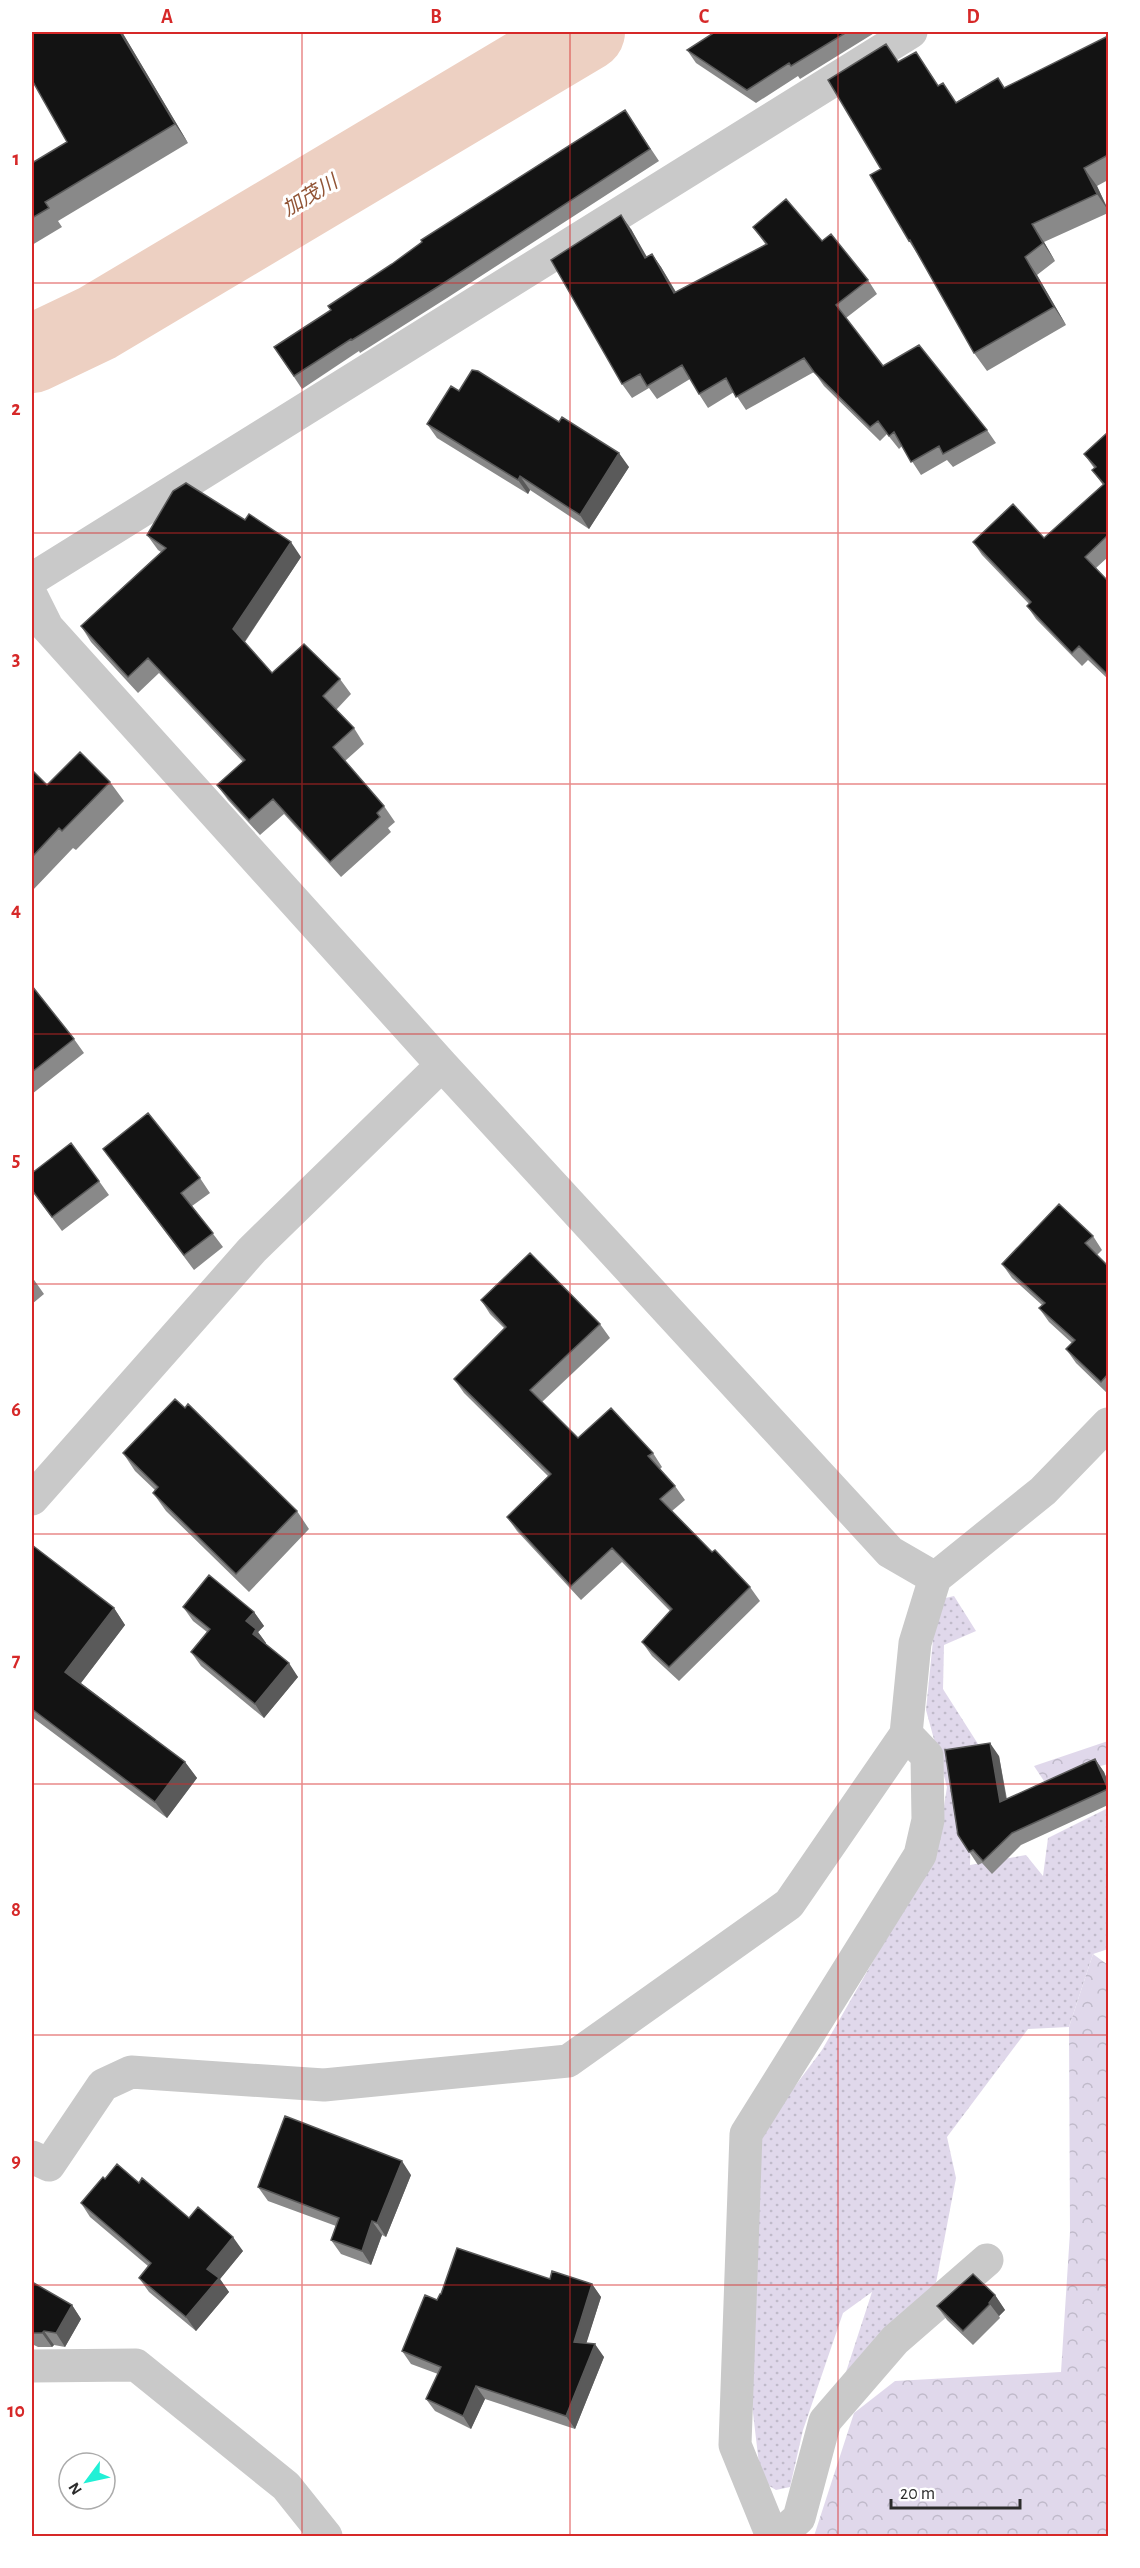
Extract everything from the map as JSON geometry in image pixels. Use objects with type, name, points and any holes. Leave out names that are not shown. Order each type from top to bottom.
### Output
[{"type":"street","points":[[32,579],[911,32]]},
{"type":"street","points":[[32,597],[47,627],[442,1065],[890,1552],[935,1578]]},
{"type":"street","points":[[32,1499],[252,1250],[442,1065]]},
{"type":"street","points":[[32,2157],[49,2165],[103,2085],[131,2072],[324,2085],[568,2061],[789,1904],[906,1734],[915,1644],[935,1578],[1043,1491],[1108,1424]]},
{"type":"street","points":[[772,2536],[735,2445],[746,2134],[921,1855],[928,1820],[927,1756],[906,1734]]},
{"type":"street","points":[[779,2536],[799,2518],[825,2421],[895,2340],[987,2260]]},
{"type":"street","points":[[32,2366],[136,2366],[286,2486],[326,2536]]},
{"type":"green space","points":[[954,1596],[976,1631],[944,1645],[943,1689],[992,1766],[971,1823],[970,1865],[1026,1855],[1043,1876],[1048,1838],[1108,1808],[1108,1949],[1093,1954],[1069,2027],[1028,2029],[947,2137],[956,2178],[936,2283],[846,2372],[872,2292],[843,2313],[803,2430],[790,2487],[776,2490],[761,2481],[749,2379],[754,2141],[822,2050],[937,1850],[947,1787],[926,1710],[937,1600]]},
{"type":"green space","points":[[1108,1741],[1108,1764],[1044,1781],[1034,1766]]},
{"type":"green space","points":[[1093,1954],[1108,1965],[1108,2536],[814,2536],[854,2413],[895,2381],[1061,2372],[1070,2232],[1069,2027]]},
{"type":"building","points":[[32,32],[120,32],[175,124],[45,202],[49,208],[32,218],[32,163],[67,142],[32,80]]},
{"type":"building","points":[[715,32],[847,32],[791,66],[789,63],[747,90],[687,50]]},
{"type":"building","points":[[1108,36],[1108,155],[1084,168],[1097,194],[1032,224],[1043,243],[1025,257],[1054,307],[974,353],[870,175],[881,169],[828,80],[886,44],[898,62],[916,52],[938,86],[943,83],[956,103],[998,78],[1004,88]]},
{"type":"building","points":[[625,110],[650,149],[439,286],[294,376],[274,347],[331,310],[328,306],[392,264],[422,242],[421,240]]},
{"type":"building","points":[[786,199],[822,241],[831,234],[868,280],[836,305],[883,366],[919,345],[987,430],[943,454],[939,446],[911,462],[894,432],[889,436],[878,421],[870,427],[814,372],[804,358],[736,397],[726,378],[699,394],[682,365],[647,386],[640,374],[622,384],[551,260],[621,215],[645,258],[652,254],[674,293],[767,244],[753,227]]},
{"type":"building","points":[[472,370],[478,371],[559,422],[562,417],[619,453],[580,515],[520,476],[518,480],[427,424],[451,386],[459,391]]},
{"type":"building","points":[[1107,433],[1108,535],[1085,557],[1108,581],[1108,675],[1079,646],[1072,653],[1027,606],[1031,602],[973,542],[1013,504],[1044,538],[1104,484],[1092,470],[1096,467],[1084,454]]},
{"type":"building","points":[[186,483],[245,520],[249,514],[291,542],[233,629],[272,673],[304,644],[340,679],[323,696],[354,728],[333,747],[384,806],[377,813],[380,817],[330,862],[273,799],[249,820],[217,785],[245,760],[148,658],[128,677],[81,626],[166,548],[147,535],[173,491]]},
{"type":"building","points":[[80,752],[110,782],[62,831],[59,828],[32,857],[32,770],[47,785]]},
{"type":"building","points":[[32,986],[74,1039],[32,1072]]},
{"type":"building","points":[[148,1113],[200,1178],[181,1193],[213,1233],[184,1255],[103,1149]]},
{"type":"building","points":[[71,1143],[99,1181],[52,1217],[32,1190],[32,1173]]},
{"type":"building","points":[[1059,1204],[1093,1236],[1085,1243],[1108,1266],[1108,1374],[1101,1382],[1066,1349],[1075,1340],[1039,1308],[1045,1303],[1002,1264]]},
{"type":"building","points":[[530,1253],[600,1324],[530,1390],[578,1438],[611,1408],[653,1453],[648,1456],[675,1486],[660,1499],[712,1552],[715,1550],[750,1587],[669,1667],[642,1642],[672,1609],[612,1548],[571,1586],[507,1517],[551,1474],[454,1379],[506,1327],[481,1300]]},
{"type":"building","points":[[175,1399],[185,1408],[188,1404],[297,1511],[236,1574],[153,1493],[158,1487],[123,1453]]},
{"type":"building","points":[[32,1545],[114,1608],[65,1672],[185,1762],[155,1802],[32,1709]]},
{"type":"building","points":[[209,1575],[254,1612],[246,1621],[256,1629],[253,1634],[289,1663],[255,1704],[191,1652],[210,1629],[183,1607]]},
{"type":"building","points":[[990,1743],[1000,1802],[1095,1759],[1108,1789],[1012,1833],[983,1861],[973,1850],[969,1852],[958,1835],[945,1750]]},
{"type":"building","points":[[285,2116],[402,2161],[377,2223],[372,2221],[362,2251],[331,2240],[339,2218],[258,2187]]},
{"type":"building","points":[[117,2164],[139,2183],[142,2178],[189,2218],[198,2207],[233,2237],[207,2269],[219,2278],[186,2317],[139,2278],[151,2263],[81,2203]]},
{"type":"building","points":[[457,2248],[550,2279],[552,2271],[592,2284],[574,2342],[595,2344],[566,2416],[476,2386],[463,2416],[426,2399],[441,2367],[402,2351],[425,2295],[437,2300],[441,2294]]},
{"type":"building","points":[[973,2274],[995,2295],[990,2304],[963,2331],[937,2306]]},
{"type":"building","points":[[32,2282],[72,2305],[56,2333],[44,2331],[32,2333]]},
{"type":"waterway","name":"加茂川","points":[[32,354],[97,323],[586,32]]}]
